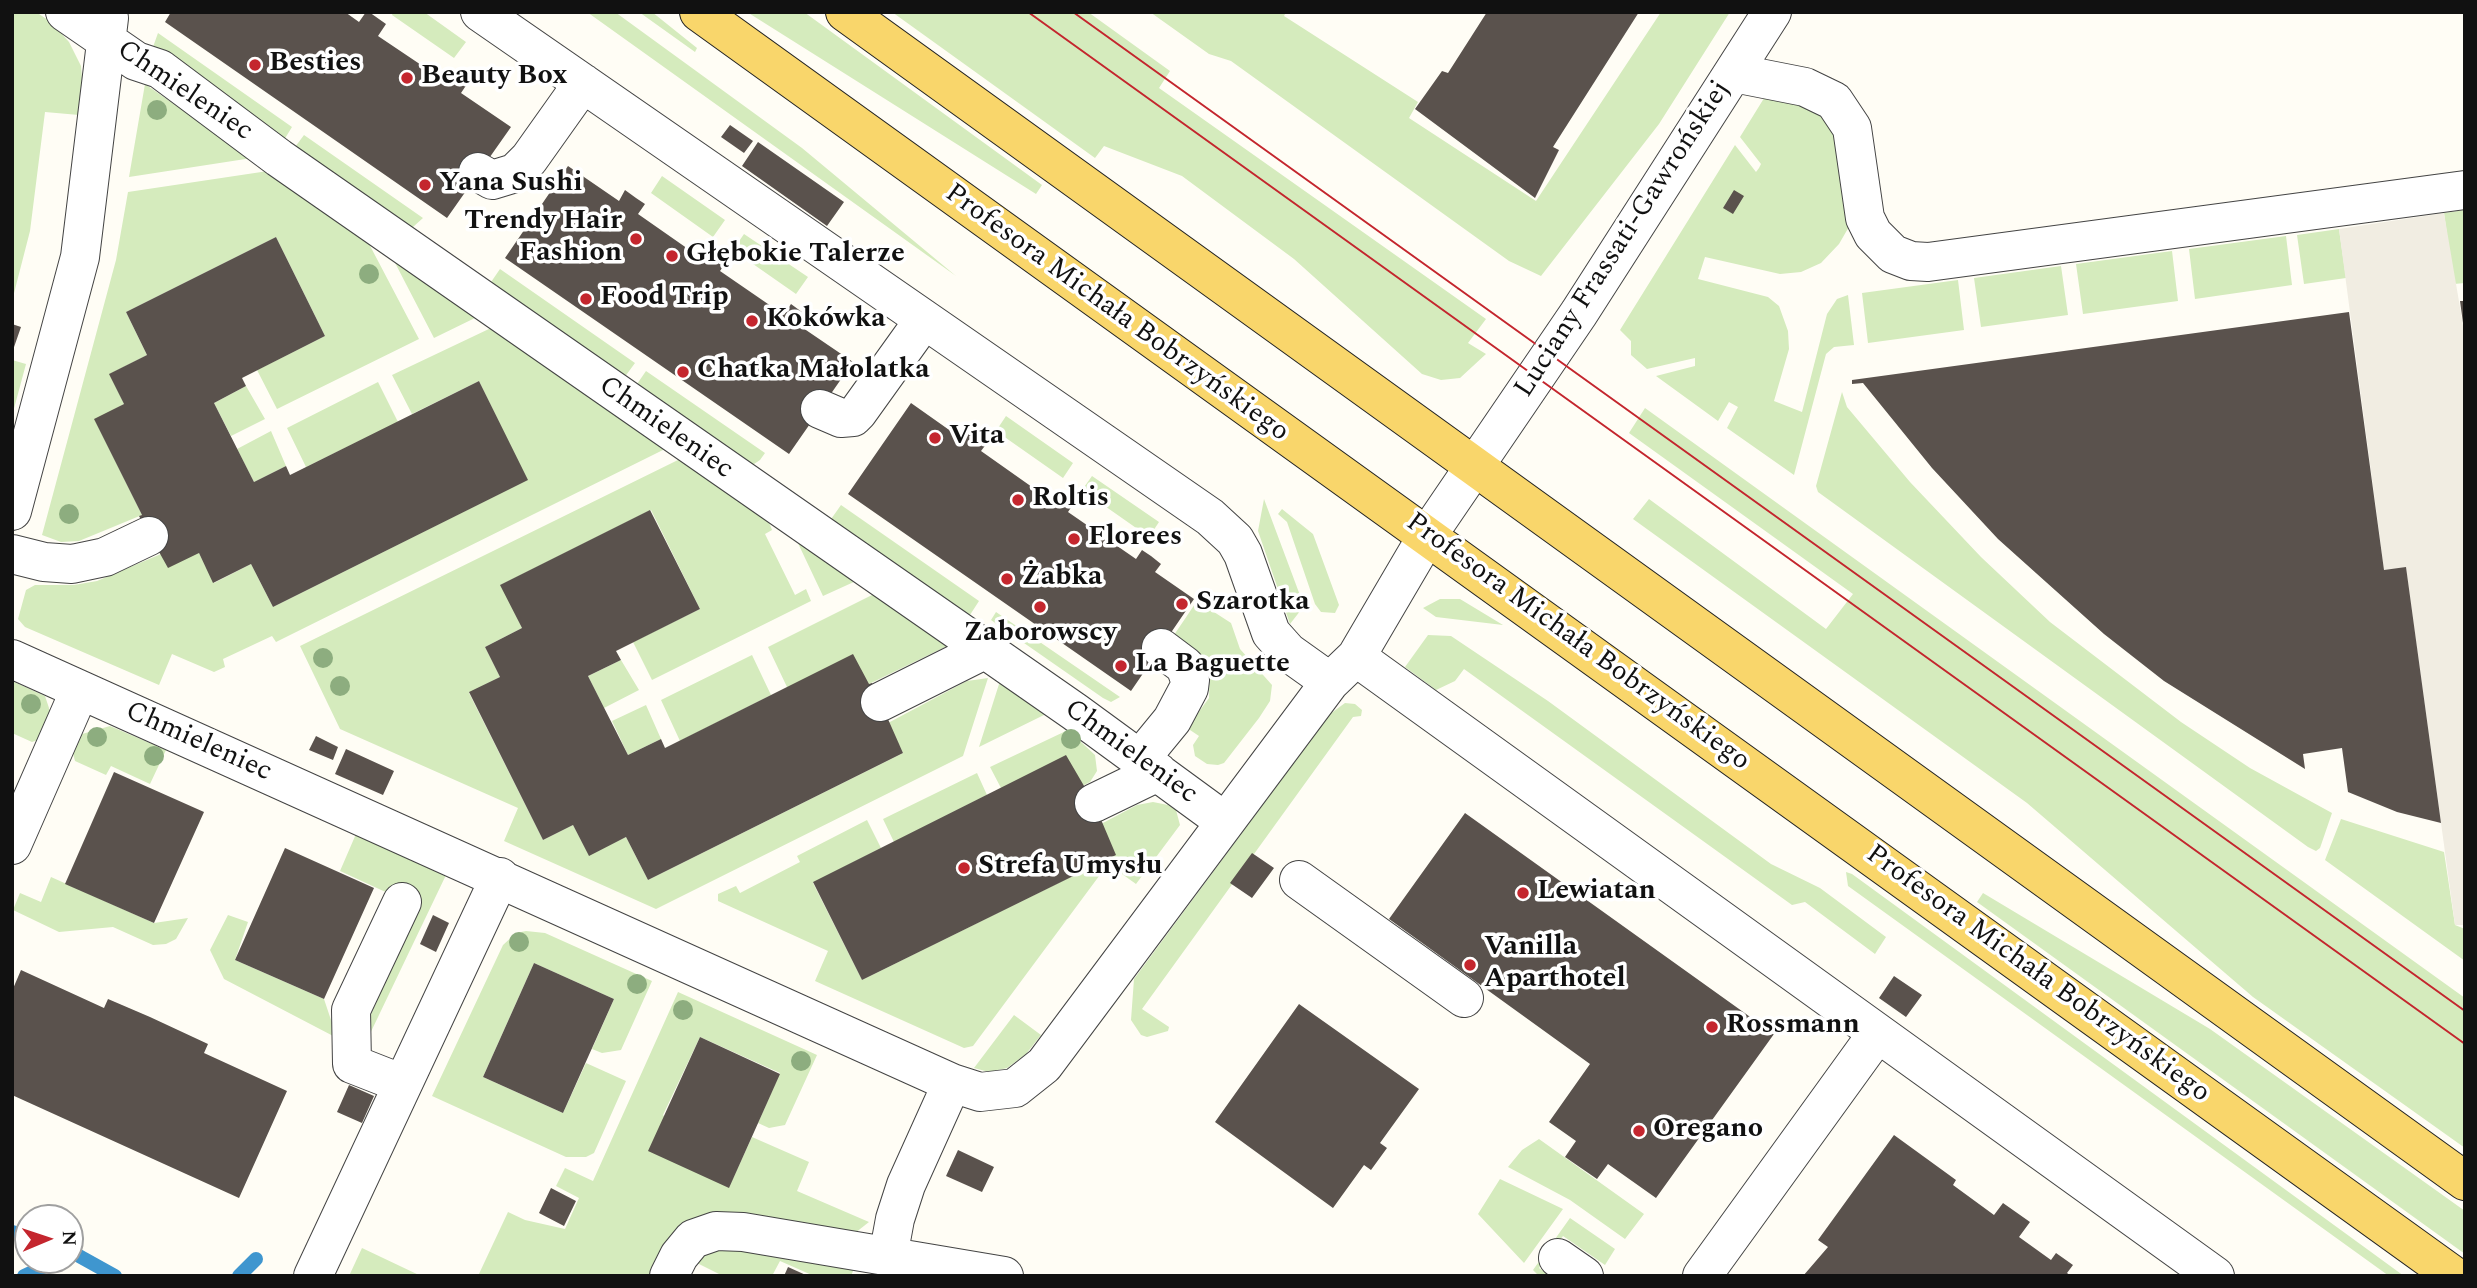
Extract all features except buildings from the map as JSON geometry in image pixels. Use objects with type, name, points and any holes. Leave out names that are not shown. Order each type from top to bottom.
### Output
[{"type":"main road","name":"Profesora Michała Bobrzyńskiego","points":[[699,12],[2454,1276]]},
{"type":"main road","points":[[845,12],[2465,1181]]},
{"type":"street","points":[[65,12],[108,26]]},
{"type":"street","points":[[480,12],[1210,517],[1235,540],[1243,554],[1267,624],[1277,641],[1343,670],[1877,1034],[2215,1276]]},
{"type":"street","name":"Luciany Frassati-Gawrońskiej","points":[[1475,466],[1772,12]]},
{"type":"street","name":"Chmieleniec","points":[[12,511],[80,257],[108,26]]},
{"type":"street","name":"Chmieleniec","points":[[108,26],[136,61],[160,69],[279,158],[1149,765],[1224,821]]},
{"type":"street","points":[[1734,73],[1805,87],[1834,101],[1852,128],[1865,218],[1872,233],[1893,254],[1912,261],[1928,262],[2465,190]]},
{"type":"street","points":[[478,172],[492,180],[515,173],[529,159],[583,83]]},
{"type":"street","points":[[820,409],[841,418],[853,417],[925,320]]},
{"type":"street","name":"Chmieleniec","points":[[12,659],[952,1083],[980,1091],[1003,1091],[1026,1082],[1044,1065],[1224,821],[1343,670],[1427,536],[1475,466]]},
{"type":"street","points":[[12,554],[44,562],[72,564],[104,557],[149,536]]},
{"type":"street","points":[[1094,803],[1149,765],[1189,688],[1190,680],[1185,666],[1161,648]]},
{"type":"street","points":[[880,702],[984,650]]},
{"type":"street","points":[[12,845],[80,690]]},
{"type":"street","points":[[313,1276],[500,877]]},
{"type":"street","points":[[1299,880],[1464,998]]},
{"type":"street","points":[[402,902],[351,1010],[352,1063],[403,1084]]},
{"type":"street","points":[[1702,1276],[1877,1034]]},
{"type":"street","points":[[888,1257],[895,1219],[906,1185],[952,1083]]},
{"type":"street","points":[[669,1276],[679,1256],[693,1239],[716,1231],[743,1232],[1004,1276]]},
{"type":"green space","points":[[12,12],[36,12],[51,22],[69,42],[81,66],[82,78],[79,115],[45,112],[30,231],[12,301]]},
{"type":"green space","points":[[393,12],[424,12],[466,42],[454,58],[392,15]]},
{"type":"green space","points":[[587,12],[615,12],[802,148],[956,276]]},
{"type":"green space","points":[[639,12],[652,12],[697,48],[695,52]]},
{"type":"green space","points":[[747,12],[804,12],[1042,185],[1036,194]]},
{"type":"green space","points":[[892,12],[1088,12],[1170,71],[1159,88],[1486,319],[1468,343],[1486,354],[1460,378],[1441,380],[1422,374],[1294,259],[1182,176],[1104,146],[1095,158]]},
{"type":"green space","points":[[1150,12],[1286,12],[1284,16],[1418,102],[1409,118],[1536,201],[1661,12],[1730,12],[1659,124],[1541,276],[1509,261],[1231,61],[1209,54]]},
{"type":"green space","points":[[158,33],[292,127],[284,140],[153,47]]},
{"type":"green space","points":[[145,84],[252,158],[129,177]]},
{"type":"green space","points":[[1766,95],[1801,100],[1822,115],[1835,136],[1850,225],[1839,244],[1821,263],[1801,272],[1780,274],[1705,257],[1698,279],[1768,297],[1779,306],[1788,331],[1789,349],[1774,401],[1802,412],[1827,314],[1837,299],[1848,295],[1854,345],[1834,347],[1826,354],[1794,475],[1727,428],[1738,407],[1729,402],[1718,421],[1656,376],[1695,366],[1695,358],[1647,369],[1631,355],[1631,341],[1620,330],[1735,145],[1756,172],[1759,168],[1761,164],[1740,137]]},
{"type":"green space","points":[[304,135],[423,218],[413,227],[408,227],[295,147]]},
{"type":"green space","points":[[268,171],[367,240],[419,339],[277,409],[257,370],[325,336],[276,237],[126,312],[147,355],[110,374],[124,404],[95,420],[142,515],[79,541],[61,542],[42,535],[116,260],[128,192]]},
{"type":"green space","points":[[662,176],[725,220],[713,237],[651,193]]},
{"type":"green space","points":[[2465,210],[2465,283],[2454,284],[2444,213]]},
{"type":"green space","points":[[2339,229],[2346,278],[2304,284],[2297,235]]},
{"type":"green space","points":[[744,234],[808,277],[796,294],[733,250]]},
{"type":"green space","points":[[2286,236],[2292,285],[2195,299],[2189,249]]},
{"type":"green space","points":[[2172,251],[2178,301],[2083,314],[2076,264]]},
{"type":"green space","points":[[392,257],[477,317],[434,338]]},
{"type":"green space","points":[[2061,266],[2068,315],[1981,327],[1974,278]]},
{"type":"green space","points":[[500,269],[635,363],[624,378],[489,285]]},
{"type":"green space","points":[[1958,280],[1964,330],[1868,343],[1862,293]]},
{"type":"green space","points":[[491,328],[665,449],[276,642],[272,636],[223,659],[225,667],[214,672],[172,654],[159,685],[25,627],[18,619],[26,590],[35,585],[74,585],[97,581],[161,554],[199,553],[214,583],[251,564],[273,607],[527,480],[479,381],[412,414],[392,375]]},
{"type":"green space","points":[[12,360],[26,364],[12,416]]},
{"type":"green space","points":[[646,371],[765,453],[760,460],[751,466],[635,387]]},
{"type":"green space","points":[[378,382],[398,422],[306,467],[287,428]]},
{"type":"green space","points":[[246,386],[265,419],[231,436],[214,403]]},
{"type":"green space","points":[[1842,392],[1847,407],[1910,482],[1981,557],[2050,622],[2181,722],[2250,768],[2332,813],[2320,848],[2316,851],[2308,847],[1818,492],[1816,486]]},
{"type":"green space","points":[[1645,408],[2465,998],[2465,1148],[2253,997],[2027,803],[1633,519],[1649,499],[1826,629],[1853,594],[1629,433]]},
{"type":"green space","points":[[1006,416],[1073,463],[1063,478],[996,431]]},
{"type":"green space","points":[[271,431],[286,466],[254,482],[237,449]]},
{"type":"green space","points":[[680,459],[769,522],[772,530],[765,534],[795,595],[806,589],[811,601],[652,680],[633,642],[700,609],[651,510],[501,585],[522,628],[485,647],[500,677],[469,693],[543,840],[573,825],[589,855],[626,837],[648,880],[903,753],[888,723],[967,681],[988,678],[963,756],[656,909],[504,841],[518,808],[340,729],[300,646]]},
{"type":"green space","points":[[1092,476],[1159,522],[1149,537],[1082,490]]},
{"type":"green space","points":[[1264,499],[1304,606],[1290,624],[1258,531]]},
{"type":"green space","points":[[841,505],[979,601],[968,618],[829,522]]},
{"type":"green space","points":[[1282,509],[1313,534],[1339,605],[1335,613],[1321,612],[1315,604],[1287,522],[1278,514]]},
{"type":"green space","points":[[796,539],[856,581],[823,596]]},
{"type":"green space","points":[[874,594],[947,646],[869,684],[787,687],[768,647]]},
{"type":"green space","points":[[1440,599],[1460,599],[1503,625],[1436,617],[1423,608]]},
{"type":"green space","points":[[1197,601],[1231,623],[1240,649],[1272,685],[1270,701],[1259,718],[1224,763],[1218,765],[1207,764],[1195,756],[1193,745],[1199,736],[1187,728],[1209,698],[1210,670],[1198,651],[1174,635]]},
{"type":"green space","points":[[996,612],[1120,697],[1111,702],[1103,698],[991,620]]},
{"type":"green space","points":[[1428,635],[1451,636],[1548,701],[1771,864],[1820,888],[1886,937],[1875,954],[1805,902],[1792,905],[1464,669],[1455,681],[1436,690],[1405,667]]},
{"type":"green space","points":[[752,655],[771,695],[680,741],[661,700]]},
{"type":"green space","points":[[621,660],[639,690],[604,708],[588,676]]},
{"type":"green space","points":[[12,681],[45,696],[51,714],[41,739],[32,742],[12,733]]},
{"type":"green space","points":[[1000,681],[1046,714],[979,747]]},
{"type":"green space","points":[[1345,703],[1355,704],[1362,710],[1361,716],[1353,717],[1142,1009],[1169,1027],[1168,1031],[1147,1037],[1141,1035],[1131,1020],[1134,979],[1330,714]]},
{"type":"green space","points":[[646,705],[661,739],[628,755],[612,721]]},
{"type":"green space","points":[[110,726],[166,750],[150,784],[111,766],[106,775],[75,761],[73,753],[82,734]]},
{"type":"green space","points":[[1068,730],[1095,755],[1097,771],[1090,782],[1082,786],[1001,788],[990,767]]},
{"type":"green space","points":[[977,773],[987,795],[894,842],[883,819]]},
{"type":"green space","points":[[1153,802],[1176,810],[1180,825],[1136,884],[1108,864],[973,1046],[964,1048],[815,981],[828,951],[718,901],[718,894],[736,886],[740,893],[800,862],[797,856],[867,820],[881,848],[813,883],[862,980],[1115,855],[1101,824],[1137,805]]},
{"type":"green space","points":[[2341,819],[2444,852],[2455,925],[2465,929],[2465,961],[2325,860]]},
{"type":"green space","points":[[356,834],[446,875],[367,1040],[362,1035],[418,907],[340,871]]},
{"type":"green space","points":[[1846,872],[2404,1276],[2389,1276],[1848,886]]},
{"type":"green space","points":[[51,877],[154,923],[188,918],[176,939],[166,944],[153,945],[113,927],[59,932],[13,910],[20,893],[41,902]]},
{"type":"green space","points":[[1983,893],[2210,1029],[2465,1211],[2465,1254],[1977,902]]},
{"type":"green space","points":[[228,915],[248,922],[235,960],[324,999],[337,1038],[224,979],[210,950]]},
{"type":"green space","points":[[516,933],[545,933],[652,981],[621,1050],[602,1053],[592,1049],[614,999],[534,963],[483,1077],[563,1113],[586,1063],[626,1081],[594,1153],[586,1157],[566,1157],[432,1096],[503,945]]},
{"type":"green space","points":[[678,992],[817,1055],[785,1125],[769,1128],[758,1123],[780,1073],[700,1037],[663,1115],[729,1187],[752,1137],[809,1162],[797,1191],[869,1222],[855,1233],[743,1215],[652,1276],[478,1276],[508,1212],[525,1220],[565,1229],[579,1198],[556,1186],[565,1168],[593,1181]]},
{"type":"green space","points":[[1014,1015],[1041,1035],[1026,1054],[1007,1068],[989,1072],[974,1068]]},
{"type":"green space","points":[[1539,1139],[1644,1214],[1625,1239],[1570,1200],[1508,1167],[1522,1150]]},
{"type":"green space","points":[[1500,1179],[1563,1209],[1524,1263],[1478,1214]]},
{"type":"green space","points":[[1570,1218],[1615,1249],[1605,1265],[1563,1236],[1539,1268],[1550,1276],[1539,1276],[1533,1270]]},
{"type":"green space","points":[[362,1248],[421,1276],[349,1276]]},
{"type":"green space","points":[[716,1248],[855,1266],[851,1276],[814,1276],[780,1261],[772,1276],[723,1276],[693,1261]]},
{"type":"shaded area","points":[[2444,213],[2465,337],[2465,925],[2455,925],[2406,568],[2384,570],[2339,229]]},
{"type":"waterway","points":[[84,1259],[115,1276]]},
{"type":"waterway","points":[[239,1276],[256,1259]]},
{"type":"waterway","points":[[24,1276],[28,1274]]},
{"type":"tram line","points":[[1028,12],[2465,1044]]},
{"type":"tram line","points":[[1073,12],[2465,1011]]},
{"type":"place","name":"Besties","points":[[255,65]]},
{"type":"place","name":"Beauty Box","points":[[407,78]]},
{"type":"place","name":"Yana Sushi","points":[[425,185]]},
{"type":"place","name":"Trendy Hair Fashion","points":[[636,239]]},
{"type":"place","name":"Głębokie Talerze","points":[[672,256]]},
{"type":"place","name":"Food Trip","points":[[586,299]]},
{"type":"place","name":"Kokówka","points":[[752,321]]},
{"type":"place","name":"Chatka Małolatka","points":[[683,372]]},
{"type":"place","name":"Vita","points":[[935,438]]},
{"type":"place","name":"Roltis","points":[[1018,500]]},
{"type":"place","name":"Florees","points":[[1074,539]]},
{"type":"place","name":"Żabka","points":[[1007,579]]},
{"type":"place","name":"Szarotka","points":[[1182,604]]},
{"type":"place","name":"Zaborowscy","points":[[1040,607]]},
{"type":"place","name":"La Baguette","points":[[1121,666]]},
{"type":"place","name":"Strefa Umysłu","points":[[964,868]]},
{"type":"place","name":"Lewiatan","points":[[1523,893]]},
{"type":"place","name":"Vanilla Aparthotel","points":[[1470,965]]},
{"type":"place","name":"Rossmann","points":[[1712,1027]]},
{"type":"place","name":"Oregano","points":[[1639,1131]]}]
